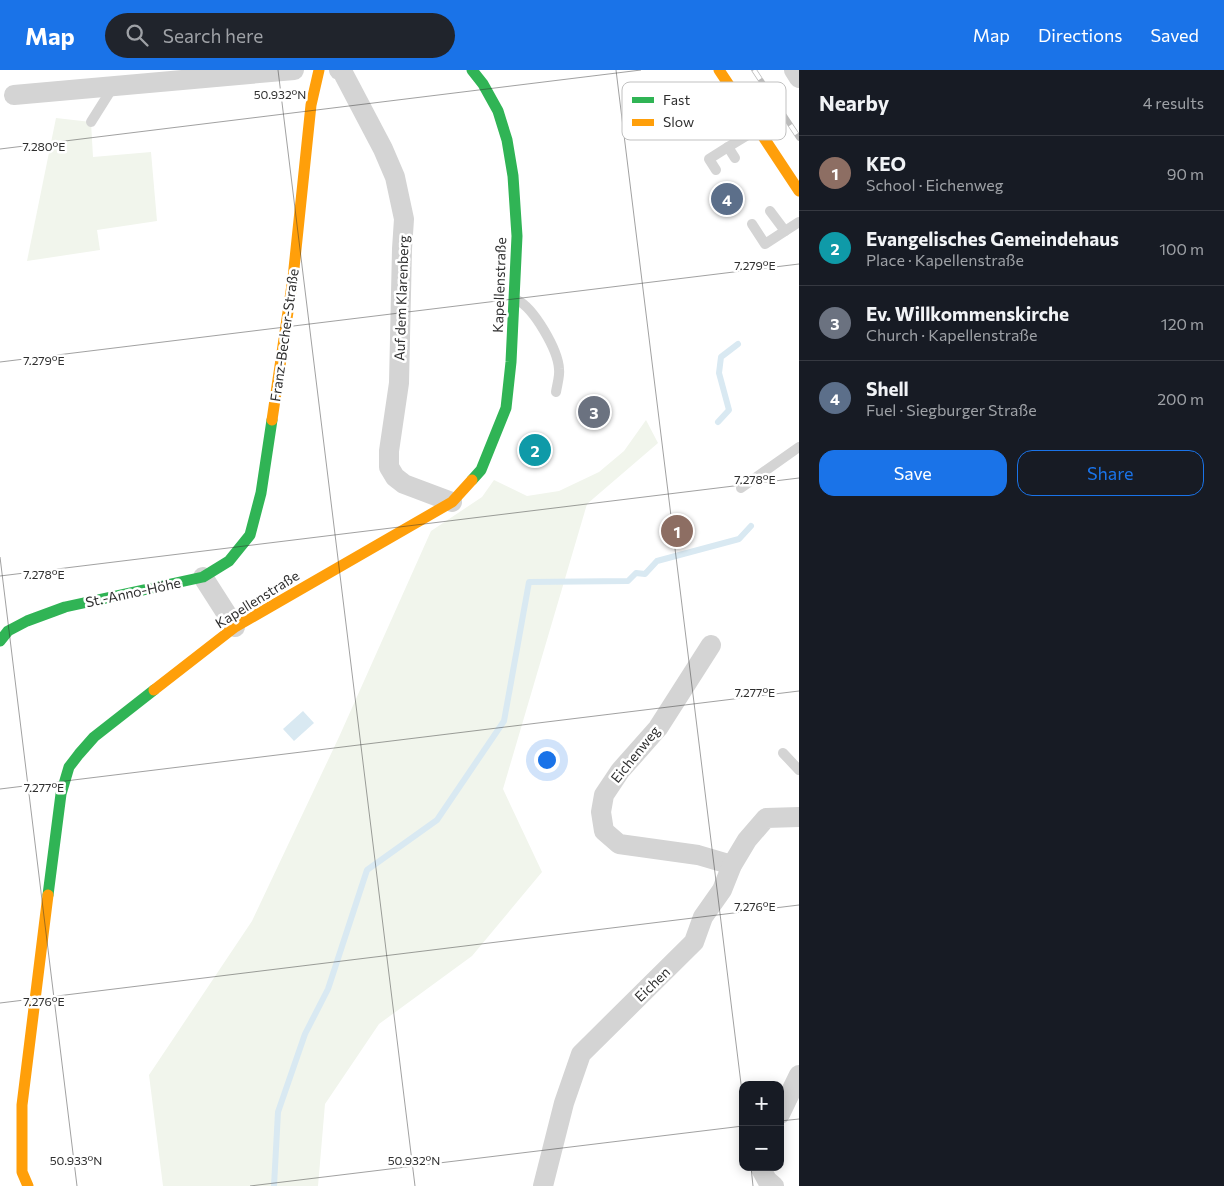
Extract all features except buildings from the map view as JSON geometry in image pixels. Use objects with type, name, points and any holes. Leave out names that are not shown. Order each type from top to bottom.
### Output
[{"type":"street","points":[[14,95],[294,70]]},
{"type":"street","name":"Franz-Becher-Straße","points":[[203,577],[229,561],[250,535],[261,493],[293,278],[311,105],[318,70]]},
{"type":"street","name":"Auf dem Klarenberg","points":[[339,70],[342,70],[383,149],[395,178],[404,219],[399,383],[389,451],[389,467],[404,484],[452,502]]},
{"type":"street","name":"Kapellenstraße","points":[[28,1186],[22,1172],[22,1105],[56,831],[67,771],[78,754],[94,737],[236,627],[452,502],[481,470],[506,408],[515,299],[517,236],[513,176],[507,140],[498,111],[483,84],[472,70]]},
{"type":"street","points":[[719,70],[727,82]]},
{"type":"street","points":[[794,70],[799,78]]},
{"type":"street","points":[[764,140],[799,191]]},
{"type":"street","points":[[203,577],[236,627]]},
{"type":"street","name":"St.-Anno-Höhe","points":[[3,630],[65,607],[203,577]]},
{"type":"street","name":"Eichenweg","points":[[711,645],[658,728],[620,771],[604,794],[601,812],[604,831],[619,844],[698,855],[732,865]]},
{"type":"street","name":"Eichen","points":[[543,1186],[564,1103],[581,1054],[694,942],[703,917],[722,890],[732,865],[747,840],[766,818],[799,817]]},
{"type":"street","points":[[784,1106],[799,1075]]},
{"type":"street","points":[[762,1171],[767,1180],[774,1186]]},
{"type":"lane","points":[[91,122],[114,86]]},
{"type":"lane","points":[[716,170],[709,159],[740,140]]},
{"type":"lane","points":[[728,148],[735,158]]},
{"type":"lane","points":[[770,211],[784,231]]},
{"type":"lane","points":[[752,224],[765,244],[799,222]]},
{"type":"lane","points":[[515,299],[524,303],[543,330],[555,352],[560,370],[556,392]]},
{"type":"lane","points":[[741,488],[799,447]]},
{"type":"lane","points":[[783,753],[799,770]]},
{"type":"shaded area","points":[[56,118],[91,122],[93,157],[151,152],[157,221],[97,230],[100,250],[27,261]]},
{"type":"shaded area","points":[[646,420],[658,443],[587,504],[503,789],[542,872],[472,956],[379,1024],[325,1104],[318,1186],[163,1186],[149,1075],[252,921],[339,737],[431,531],[482,497],[494,480],[527,496],[559,491],[599,472],[624,451]]},
{"type":"shaded area","points":[[303,711],[314,723],[294,741],[283,729]]},
{"type":"waterway","points":[[718,422],[729,410],[719,373],[721,357],[738,344]]},
{"type":"waterway","points":[[274,1186],[278,1112],[305,1034],[328,989],[367,870],[437,820],[504,721],[529,582],[628,581],[636,573],[645,574],[657,561],[739,539],[751,526]]},
{"type":"railway","points":[[754,70],[762,82]]},
{"type":"railway","points":[[786,118],[799,138]]},
{"type":"traffic: fast","points":[[472,70],[483,84],[498,111],[507,140],[513,176],[517,236],[511,362],[506,408],[481,470],[472,480]]},
{"type":"traffic: fast","points":[[0,641],[8,631],[27,621],[65,607],[203,577],[229,561],[250,535],[261,493],[272,420]]},
{"type":"traffic: fast","points":[[48,895],[61,794],[69,767],[94,737],[154,690]]},
{"type":"traffic: slow","points":[[272,420],[293,278],[311,105],[319,70]]},
{"type":"traffic: slow","points":[[719,70],[727,82]]},
{"type":"traffic: slow","points":[[765,140],[799,191]]},
{"type":"traffic: slow","points":[[154,690],[235,627],[452,502],[472,480]]},
{"type":"traffic: slow","points":[[28,1186],[22,1172],[22,1105],[48,895]]},
{"type":"place","name":"Shell","points":[[727,199]]},
{"type":"place","name":"Ev. Willkommenskirche","points":[[594,412]]},
{"type":"place","name":"Evangelisches Gemeindehaus","points":[[535,450]]},
{"type":"place","name":"KEO","points":[[677,531]]}]
